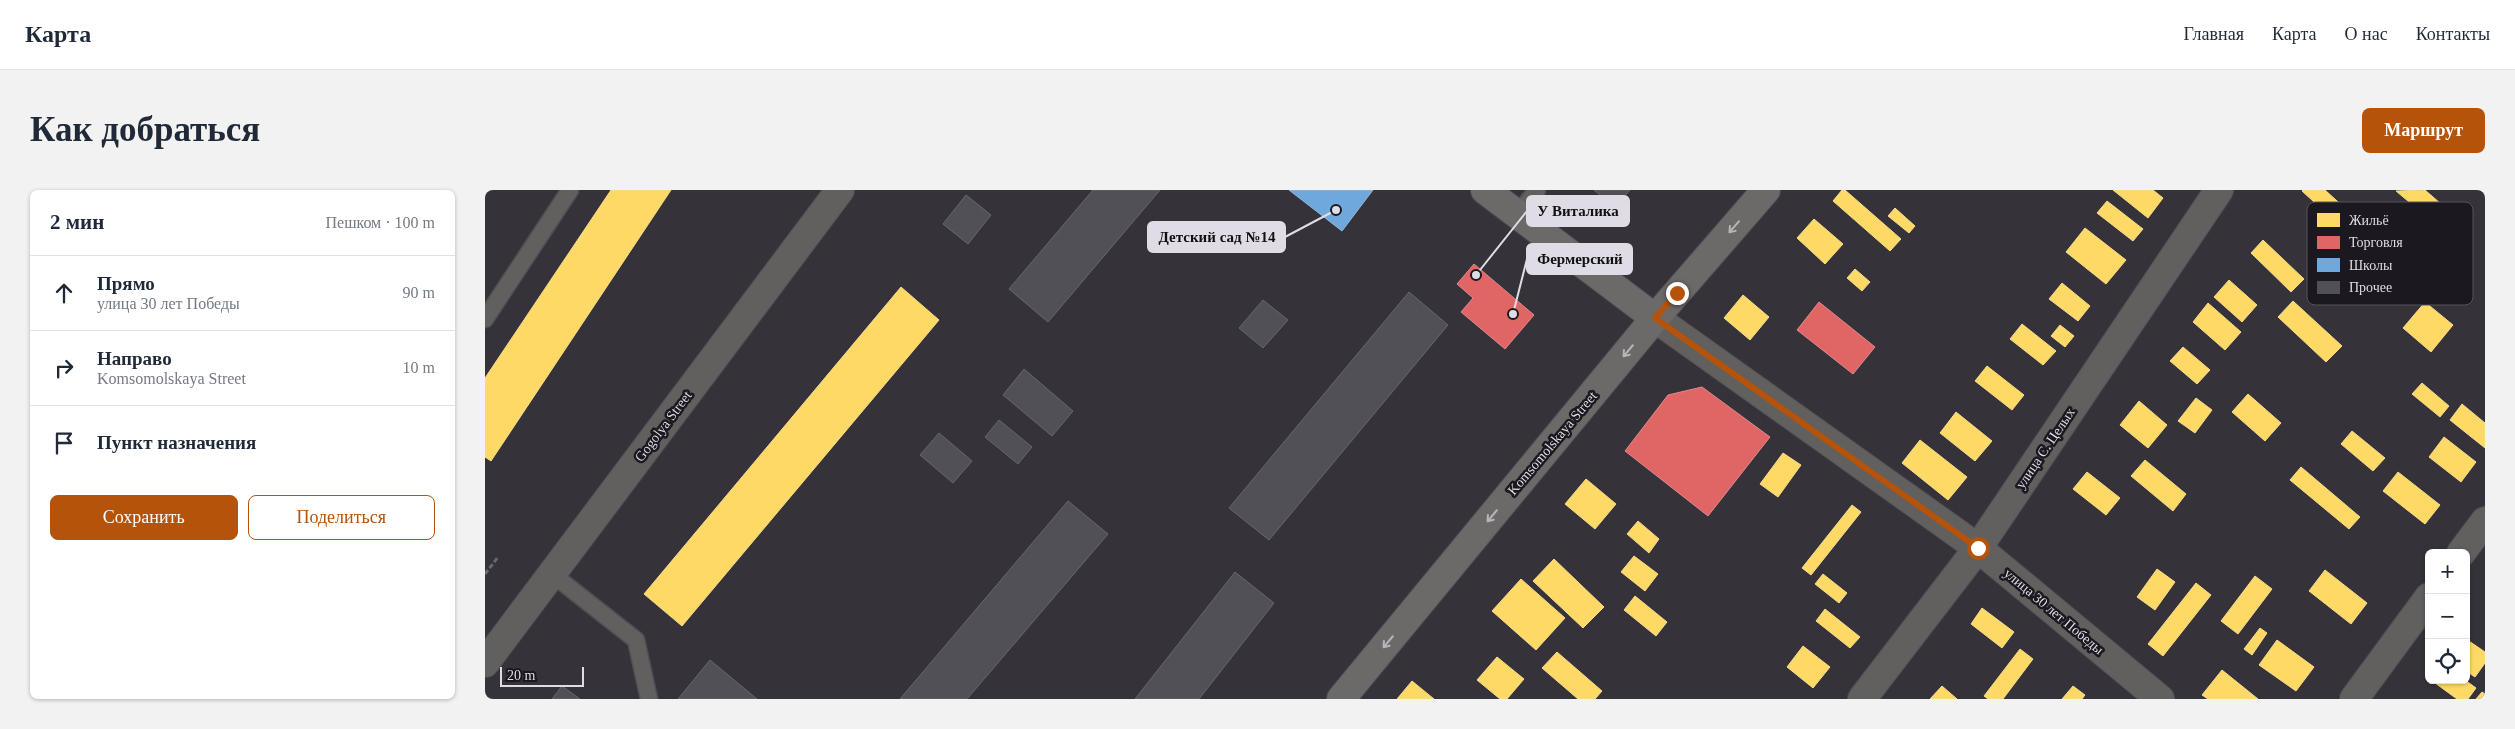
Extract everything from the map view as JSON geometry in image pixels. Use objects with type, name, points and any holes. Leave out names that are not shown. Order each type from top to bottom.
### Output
[{"type":"main road","name":"улица 30 лет Победы","points":[[1485,190],[1655,318]]},
{"type":"main road","name":"Komsomolskaya Street","points":[[1341,699],[1655,318],[1766,190]]},
{"type":"street","name":"Gogolya Street","points":[[485,663],[840,190]]},
{"type":"street","name":"улица С. Целых","points":[[1862,699],[1978,548],[2219,190]]},
{"type":"street","name":"улица 30 лет Победы","points":[[1655,318],[1978,548],[2160,699]]},
{"type":"street","points":[[2464,549],[2485,521]]},
{"type":"street","points":[[2354,699],[2425,602]]},
{"type":"lane","points":[[485,319],[570,190]]},
{"type":"lane","points":[[1517,215],[1537,190]]},
{"type":"lane","points":[[551,574],[635,640],[649,699]]},
{"type":"path","points":[[485,574],[497,557]]},
{"type":"building: Жильё","points":[[611,190],[671,190],[491,461],[485,457],[485,378]]},
{"type":"building: Жильё","points":[[1842,190],[1845,190],[1901,239],[1890,251],[1833,201]]},
{"type":"building: Жильё","points":[[2113,190],[2153,190],[2163,198],[2148,218]]},
{"type":"building: Жильё","points":[[2325,190],[2338,202],[2314,202],[2302,191]]},
{"type":"building: Жильё","points":[[2425,190],[2439,202],[2409,202],[2396,191]]},
{"type":"building: Жильё","points":[[2107,201],[2143,229],[2133,241],[2097,213]]},
{"type":"building: Жильё","points":[[1895,208],[1915,226],[1909,233],[1888,216]]},
{"type":"building: Жильё","points":[[1814,219],[1843,244],[1825,264],[1797,238]]},
{"type":"building: Жильё","points":[[2085,228],[2126,260],[2106,284],[2066,252]]},
{"type":"building: Жильё","points":[[2263,240],[2304,279],[2291,292],[2251,253]]},
{"type":"building: Жильё","points":[[1855,269],[1870,282],[1862,291],[1847,278]]},
{"type":"building: Жильё","points":[[2229,280],[2257,305],[2242,322],[2214,297]]},
{"type":"building: Жильё","points":[[2062,283],[2090,306],[2078,321],[2049,299]]},
{"type":"building: Жильё","points":[[901,287],[939,320],[682,626],[644,594]]},
{"type":"building: Жильё","points":[[1743,295],[1769,317],[1750,340],[1724,318]]},
{"type":"building: Жильё","points":[[2293,301],[2342,346],[2326,362],[2278,317]]},
{"type":"building: Жильё","points":[[2208,303],[2241,332],[2225,350],[2193,322]]},
{"type":"building: Жильё","points":[[2422,305],[2429,305],[2453,325],[2431,352],[2403,328]]},
{"type":"building: Жильё","points":[[2022,324],[2056,351],[2043,365],[2010,339]]},
{"type":"building: Жильё","points":[[2060,325],[2074,336],[2065,347],[2051,336]]},
{"type":"building: Жильё","points":[[2183,347],[2210,370],[2197,384],[2170,361]]},
{"type":"building: Жильё","points":[[1987,366],[2024,395],[2012,410],[1975,381]]},
{"type":"building: Жильё","points":[[2422,383],[2449,406],[2440,417],[2412,394]]},
{"type":"building: Жильё","points":[[2248,394],[2281,423],[2265,441],[2232,412]]},
{"type":"building: Жильё","points":[[2196,398],[2212,410],[2195,433],[2178,421]]},
{"type":"building: Жильё","points":[[2139,401],[2167,425],[2148,448],[2120,425]]},
{"type":"building: Жильё","points":[[2462,404],[2485,423],[2485,448],[2450,420]]},
{"type":"building: Жильё","points":[[1956,412],[1992,441],[1975,461],[1940,433]]},
{"type":"building: Жильё","points":[[2352,431],[2385,458],[2373,471],[2341,444]]},
{"type":"building: Жильё","points":[[2444,437],[2476,462],[2461,482],[2429,457]]},
{"type":"building: Жильё","points":[[1920,440],[1967,477],[1948,500],[1902,463]]},
{"type":"building: Жильё","points":[[1783,453],[1801,465],[1778,497],[1760,484]]},
{"type":"building: Жильё","points":[[2145,460],[2186,494],[2173,511],[2131,476]]},
{"type":"building: Жильё","points":[[2301,467],[2360,517],[2349,529],[2290,480]]},
{"type":"building: Жильё","points":[[2087,472],[2120,498],[2106,515],[2073,489]]},
{"type":"building: Жильё","points":[[2398,472],[2440,505],[2425,524],[2383,491]]},
{"type":"building: Жильё","points":[[1586,479],[1616,504],[1595,529],[1565,504]]},
{"type":"building: Жильё","points":[[1852,505],[1861,512],[1811,575],[1802,568]]},
{"type":"building: Жильё","points":[[1638,521],[1659,539],[1649,553],[1627,534]]},
{"type":"building: Жильё","points":[[1634,556],[1658,574],[1645,591],[1621,572]]},
{"type":"building: Жильё","points":[[1554,559],[1604,607],[1583,628],[1533,581]]},
{"type":"building: Жильё","points":[[2157,569],[2175,582],[2155,610],[2137,597]]},
{"type":"building: Жильё","points":[[2325,570],[2367,603],[2351,624],[2309,591]]},
{"type":"building: Жильё","points":[[1823,574],[1847,593],[1839,603],[1815,584]]},
{"type":"building: Жильё","points":[[2255,576],[2272,589],[2238,634],[2221,621]]},
{"type":"building: Жильё","points":[[1521,579],[1565,618],[1536,650],[1492,611]]},
{"type":"building: Жильё","points":[[2196,583],[2211,595],[2163,656],[2148,644]]},
{"type":"building: Жильё","points":[[1635,596],[1667,622],[1656,636],[1624,610]]},
{"type":"building: Жильё","points":[[1982,608],[2014,632],[2002,648],[1971,624]]},
{"type":"building: Жильё","points":[[1825,609],[1860,637],[1850,648],[1816,621]]},
{"type":"building: Жильё","points":[[2260,628],[2267,633],[2252,655],[2244,649]]},
{"type":"building: Жильё","points":[[2277,640],[2314,667],[2296,691],[2259,665]]},
{"type":"building: Жильё","points":[[2470,642],[2485,652],[2485,663],[2475,677],[2470,674]]},
{"type":"building: Жильё","points":[[1803,646],[1830,667],[1813,688],[1787,667]]},
{"type":"building: Жильё","points":[[2020,649],[2033,659],[2003,699],[1988,699],[1984,696]]},
{"type":"building: Жильё","points":[[1557,652],[1602,691],[1595,699],[1578,699],[1542,668]]},
{"type":"building: Жильё","points":[[1497,657],[1524,679],[1507,699],[1500,699],[1477,680]]},
{"type":"building: Жильё","points":[[2222,670],[2258,699],[2208,699],[2202,695]]},
{"type":"building: Жильё","points":[[1412,681],[1434,699],[1397,699]]},
{"type":"building: Жильё","points":[[2436,684],[2470,684],[2476,688],[2468,699],[2457,699]]},
{"type":"building: Жильё","points":[[1942,686],[1957,699],[1930,699]]},
{"type":"building: Жильё","points":[[2073,686],[2085,695],[2082,699],[2062,699]]},
{"type":"building: Жильё","points":[[2482,692],[2485,694],[2485,699],[2476,699]]},
{"type":"building: Торговля","points":[[1474,264],[1534,315],[1505,349],[1461,312],[1473,298],[1457,284]]},
{"type":"building: Торговля","points":[[1819,302],[1875,347],[1853,374],[1797,330]]},
{"type":"building: Торговля","points":[[1702,387],[1770,437],[1708,516],[1625,451],[1668,395]]},
{"type":"building: Школы","points":[[1289,190],[1373,190],[1342,231]]},
{"type":"building: Прочее","points":[[1093,190],[1160,190],[1048,322],[1009,289]]},
{"type":"building: Прочее","points":[[1594,190],[1630,190],[1615,207]]},
{"type":"building: Прочее","points":[[966,195],[991,215],[968,244],[943,224]]},
{"type":"building: Прочее","points":[[1409,292],[1448,325],[1269,540],[1229,508]]},
{"type":"building: Прочее","points":[[1263,300],[1288,320],[1263,348],[1239,328]]},
{"type":"building: Прочее","points":[[1024,369],[1073,411],[1052,436],[1003,395]]},
{"type":"building: Прочее","points":[[999,420],[1032,447],[1018,464],[985,437]]},
{"type":"building: Прочее","points":[[939,433],[972,461],[953,483],[920,455]]},
{"type":"building: Прочее","points":[[1068,501],[1108,534],[967,699],[900,699]]},
{"type":"building: Прочее","points":[[1235,572],[1274,603],[1199,699],[1135,699]]},
{"type":"building: Прочее","points":[[710,660],[757,699],[678,699]]},
{"type":"building: Прочее","points":[[562,686],[580,699],[552,699]]},
{"type":"place","name":"Детский сад №14","points":[[1336,210]]},
{"type":"place","name":"У Виталика","points":[[1476,275]]},
{"type":"place","name":"Фермерский","points":[[1513,314]]},
{"type":"route","points":[[1677,293],[1655,318],[1978,548]]}]
